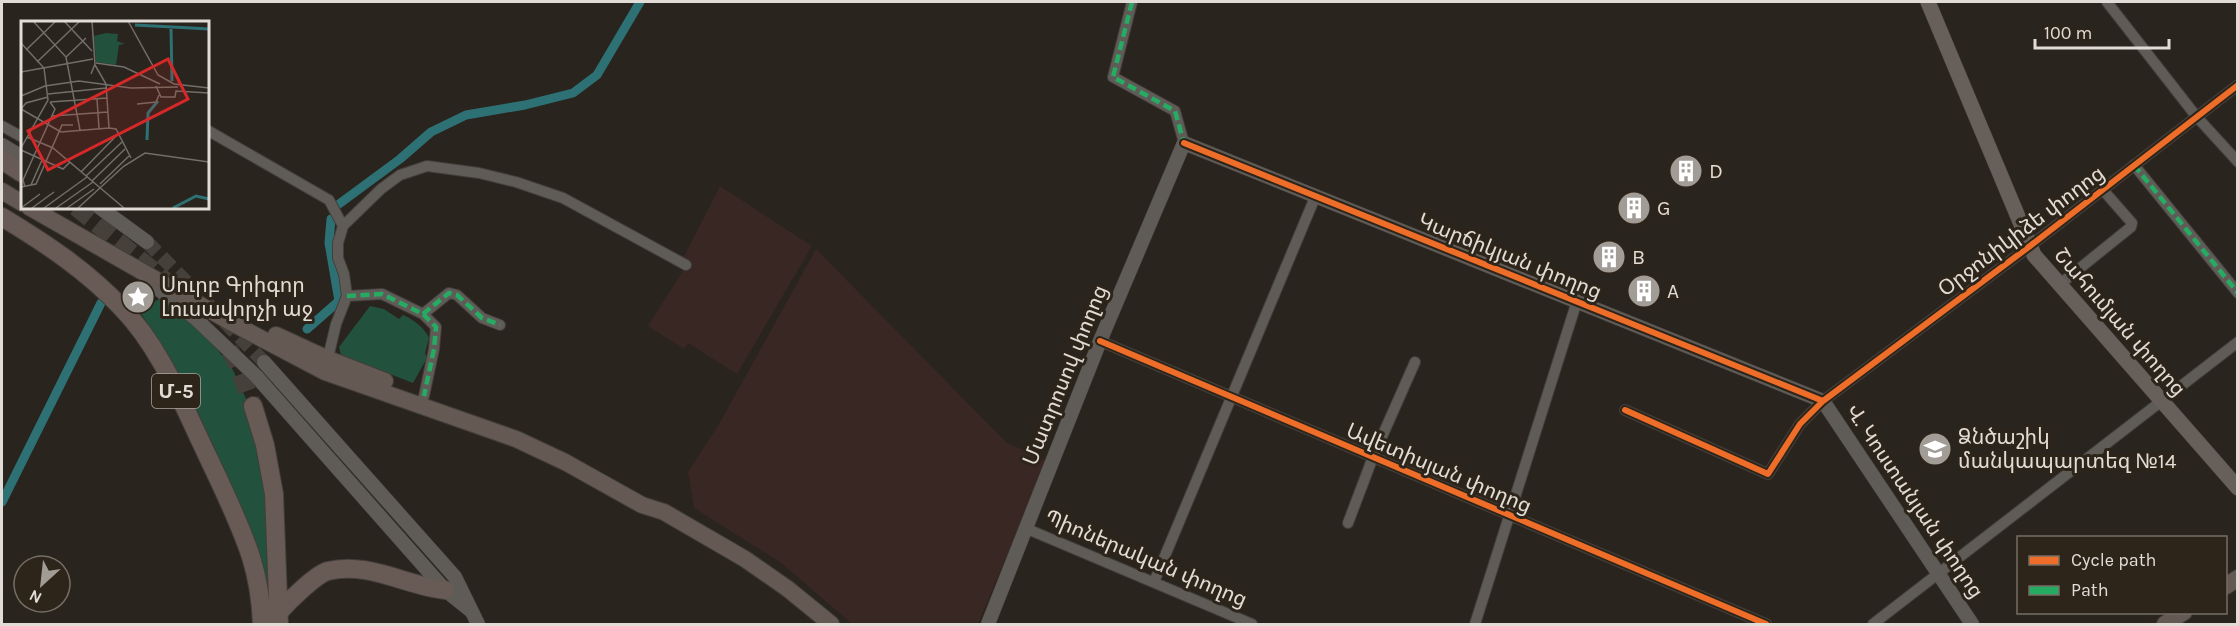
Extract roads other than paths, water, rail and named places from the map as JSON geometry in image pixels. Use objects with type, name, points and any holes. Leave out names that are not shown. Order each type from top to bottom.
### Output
[{"type":"highway","points":[[2,160],[21,172]]},
{"type":"highway","name":"Մ-5","points":[[2,217],[82,270],[122,308],[148,340],[182,402],[224,491],[251,557],[260,596],[262,624]]},
{"type":"highway","points":[[253,406],[266,445],[274,494],[279,618]]},
{"type":"highway","points":[[279,618],[291,599],[329,571],[357,569],[428,588],[446,590]]},
{"type":"main road","name":"Շահումյան փողոց","points":[[1928,2],[2034,255],[2238,488]]},
{"type":"main road","points":[[2,179],[21,190]]},
{"type":"main road","points":[[2,191],[21,202]]},
{"type":"main road","points":[[31,208],[232,323],[326,366],[516,439],[565,462],[642,505],[664,512]]},
{"type":"main road","points":[[52,208],[212,301],[279,336],[326,366],[424,396],[532,437],[567,454],[745,558],[789,589],[831,624]]},
{"type":"main road","points":[[2165,624],[2181,614]]},
{"type":"street","points":[[1132,2],[1113,77],[1175,111],[1184,142]]},
{"type":"street","points":[[2107,2],[2196,116],[2238,162]]},
{"type":"street","name":"Օրջոնիկիձե փողոց","points":[[1625,411],[1768,474],[1800,424],[1822,401],[2030,246],[2238,85]]},
{"type":"street","points":[[2,126],[21,136]]},
{"type":"street","points":[[208,131],[329,200],[343,226]]},
{"type":"street","name":"Կարճիկյան փողոց","points":[[1184,142],[1822,401]]},
{"type":"street","name":"Մատրոսով փողոց","points":[[988,624],[1100,341],[1184,142]]},
{"type":"street","points":[[2,145],[21,156]]},
{"type":"street","points":[[2134,165],[2238,293]]},
{"type":"street","points":[[326,366],[336,324],[347,296],[338,243],[343,226],[381,189],[400,175],[428,166],[507,179],[563,198],[686,266]]},
{"type":"street","points":[[2059,285],[2131,227],[2132,223],[2103,189]]},
{"type":"street","points":[[1154,582],[1316,195]]},
{"type":"street","points":[[100,208],[147,242]]},
{"type":"street","points":[[126,263],[195,318],[256,376],[446,590],[470,610]]},
{"type":"street","points":[[423,314],[450,293],[457,295],[483,318],[500,325]]},
{"type":"street","points":[[347,296],[382,294],[423,314],[436,327],[424,396]]},
{"type":"street","points":[[1475,624],[1577,301]]},
{"type":"street","name":"Ավետիսյան փողոց","points":[[1100,341],[1766,624]]},
{"type":"street","points":[[1873,624],[2238,342]]},
{"type":"street","points":[[264,362],[455,577],[478,624]]},
{"type":"street","points":[[1348,522],[1373,458],[1416,362]]},
{"type":"street","name":"Վ. Կոստանյան փողոց","points":[[1822,401],[1972,624]]},
{"type":"street","name":"Պիոներական փողոց","points":[[1025,528],[1252,624]]},
{"type":"waterway","points":[[339,204],[400,159],[431,132],[466,115],[525,105],[573,93],[597,75],[640,2]]},
{"type":"waterway","points":[[307,329],[339,301],[329,243],[331,219]]},
{"type":"waterway","points":[[2,502],[101,303]]},
{"type":"tunnel","points":[[77,208],[166,281]]},
{"type":"tunnel","points":[[147,242],[210,306]]},
{"type":"tunnel","points":[[225,322],[264,362]]},
{"type":"tunnel","points":[[229,350],[234,357],[253,406]]},
{"type":"place","name":"D","points":[[1686,171]]},
{"type":"place","name":"G","points":[[1634,208]]},
{"type":"place","name":"B","points":[[1609,257]]},
{"type":"place","name":"A","points":[[1644,291]]},
{"type":"place","name":"Սուրբ Գրիգոր Լուսավորչի աջ","points":[[138,297]]},
{"type":"place","name":"Ձնծաշիկ մանկապարտեզ №14","points":[[1935,449]]}]
